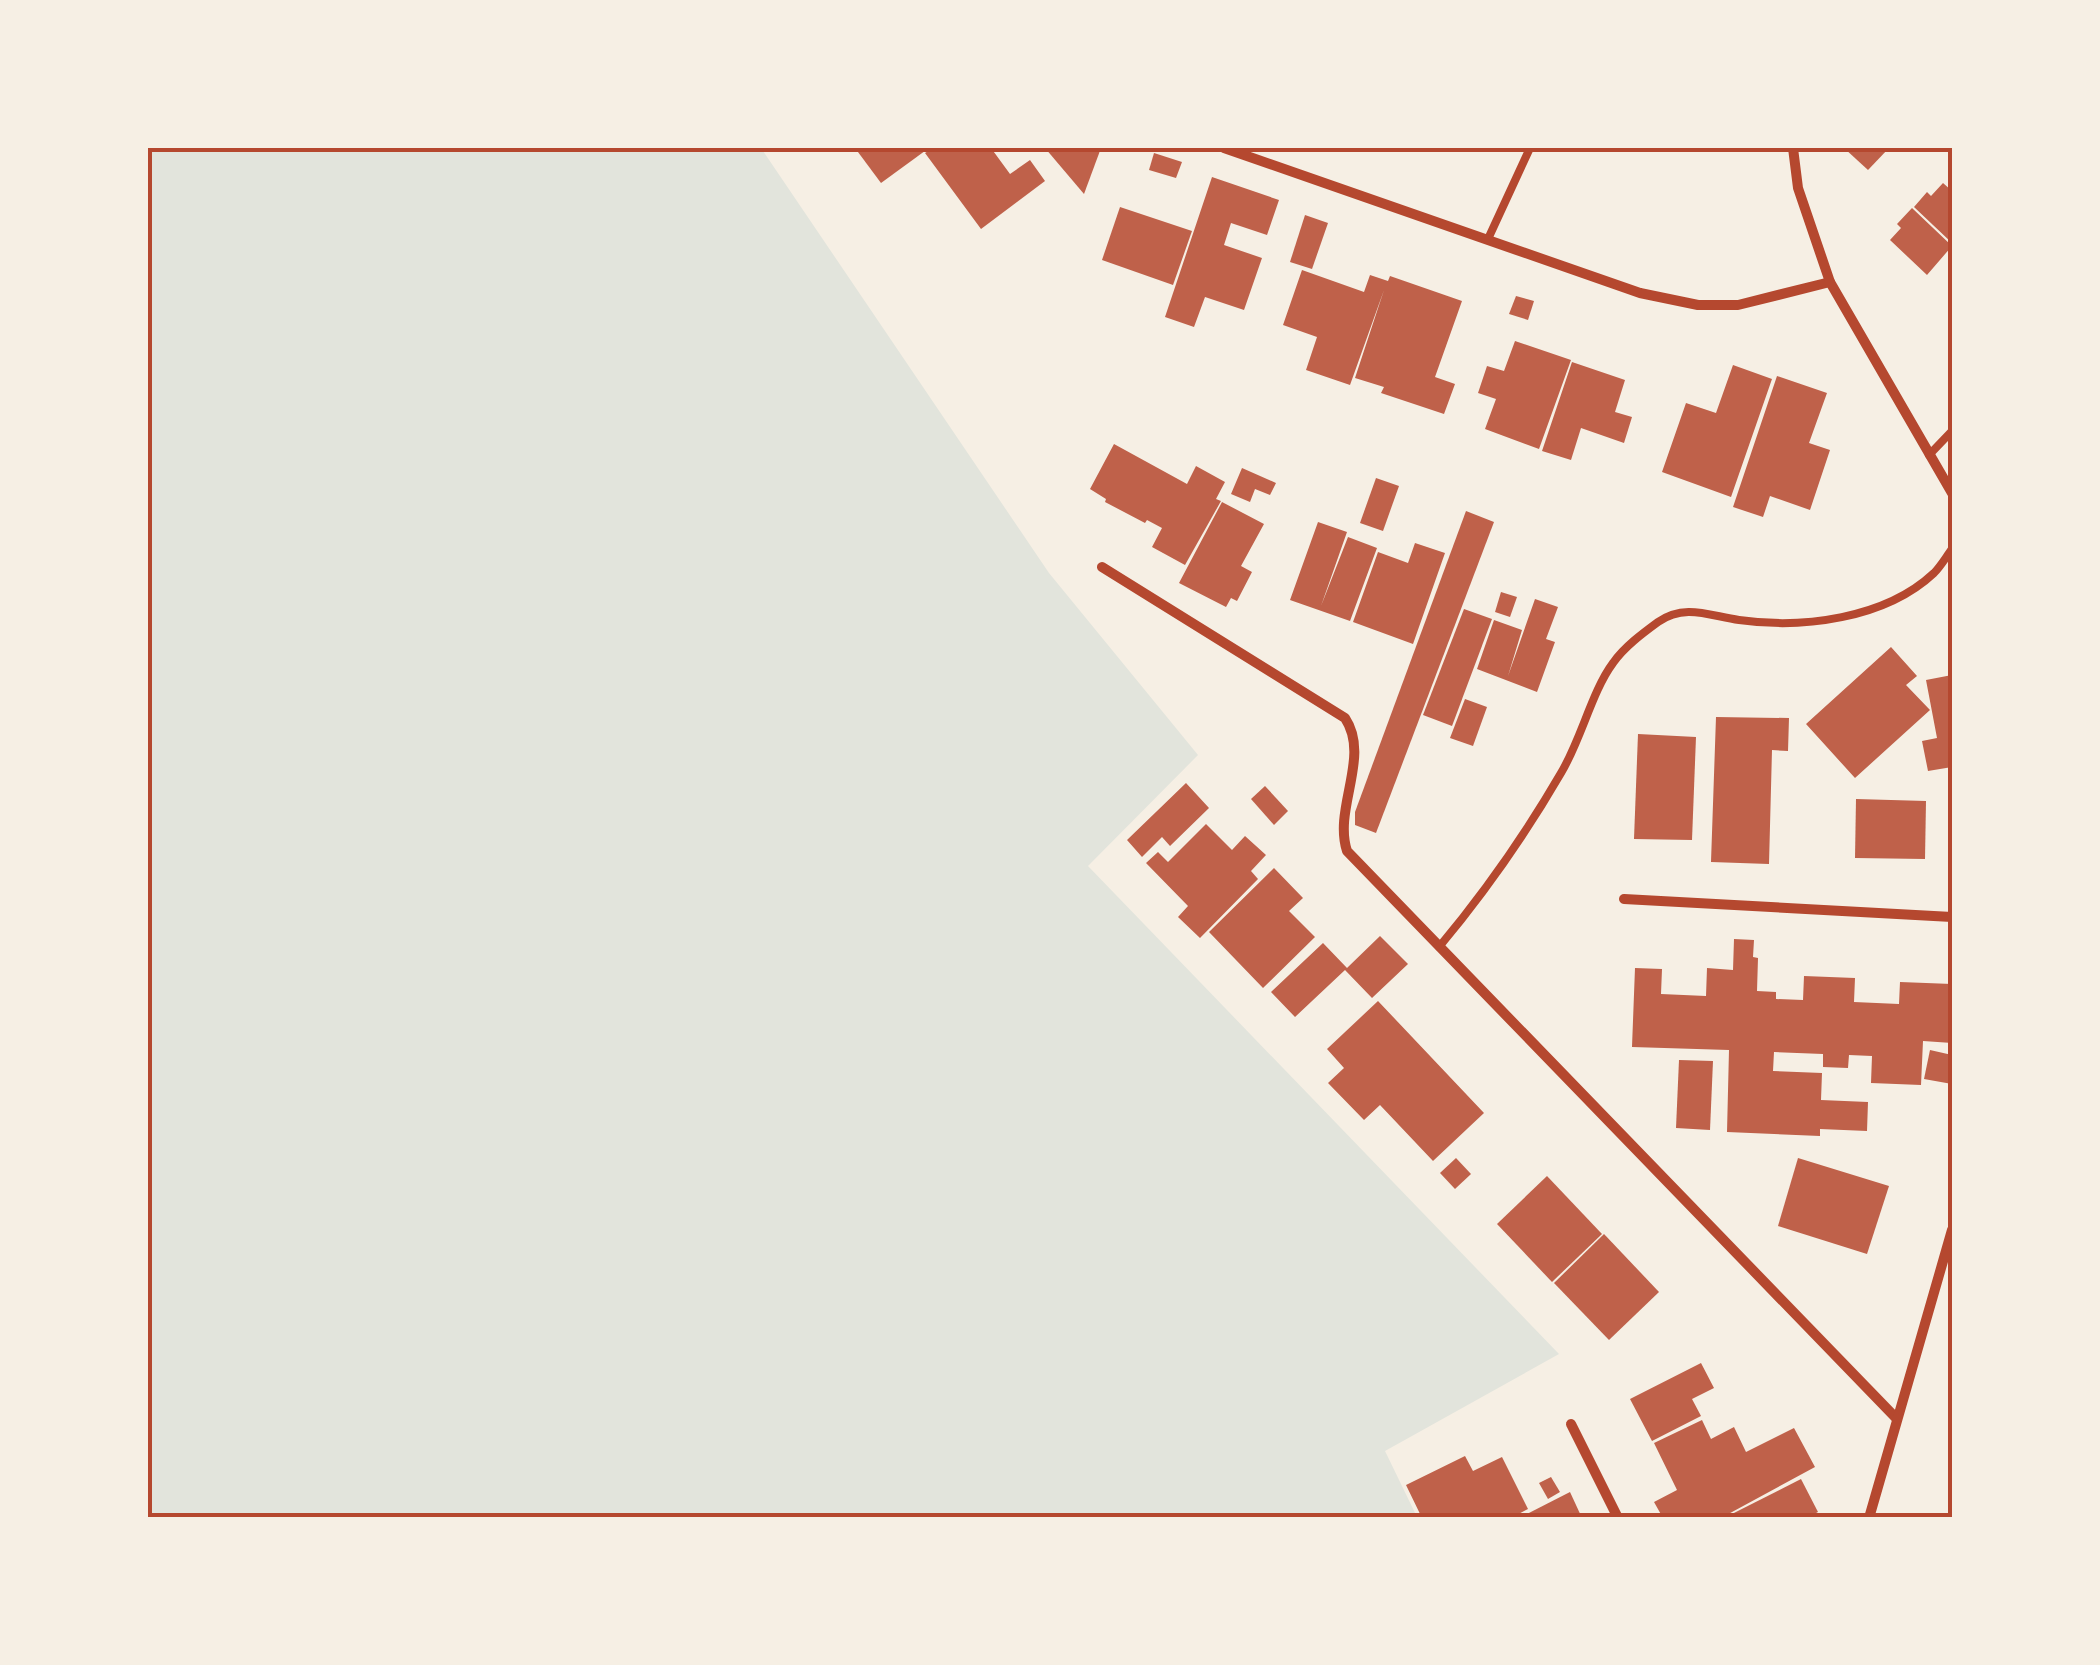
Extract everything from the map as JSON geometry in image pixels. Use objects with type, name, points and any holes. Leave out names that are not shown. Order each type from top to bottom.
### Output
[{"type":"street","points":[[1224,148],[1640,293],[1698,304],[1738,305],[1830,282]]},
{"type":"street","points":[[1793,148],[1798,188],[1830,282],[1952,493]]},
{"type":"street","points":[[1102,567],[1345,718],[1355,743],[1343,827],[1347,851],[1896,1418]]},
{"type":"street","points":[[1624,899],[1952,917]]},
{"type":"street","points":[[1869,1518],[1952,1230]]},
{"type":"street","points":[[1571,1424],[1618,1518]]},
{"type":"lane","points":[[1488,239],[1530,148]]},
{"type":"lane","points":[[1928,455],[1952,431]]},
{"type":"lane","points":[[1438,947],[1506,863],[1548,796],[1573,753],[1610,666],[1660,621],[1688,610],[1772,623],[1848,616],[1910,590],[1933,574],[1952,549]]},
{"type":"shaded area","points":[[148,148],[761,148],[1049,573],[1198,755],[1088,866],[1559,1354],[1385,1451],[1417,1517],[148,1517]]},
{"type":"building","points":[[855,148],[929,148],[881,183]]},
{"type":"building","points":[[933,148],[991,148],[1010,174],[1030,160],[1045,181],[981,229],[925,153]]},
{"type":"building","points":[[1045,148],[1101,148],[1084,194]]},
{"type":"building","points":[[1844,148],[1889,148],[1868,170]]},
{"type":"building","points":[[1154,153],[1182,162],[1176,178],[1149,170]]},
{"type":"building","points":[[1212,177],[1279,200],[1267,235],[1231,223],[1224,245],[1262,258],[1244,310],[1205,297],[1194,327],[1165,317]]},
{"type":"building","points":[[1943,183],[1952,191],[1952,243],[1914,207],[1927,192],[1931,196]]},
{"type":"building","points":[[1120,207],[1192,231],[1173,285],[1102,260]]},
{"type":"building","points":[[1912,208],[1952,246],[1927,275],[1890,240],[1901,228],[1897,224]]},
{"type":"building","points":[[1305,215],[1328,223],[1312,269],[1290,262]]},
{"type":"building","points":[[1302,270],[1364,292],[1370,275],[1388,281],[1390,276],[1462,301],[1435,377],[1455,384],[1444,414],[1381,393],[1384,387],[1355,378],[1384,290],[1350,385],[1306,370],[1317,337],[1283,325]]},
{"type":"building","points":[[1516,296],[1534,301],[1528,320],[1509,314]]},
{"type":"building","points":[[1515,341],[1571,360],[1539,449],[1485,429],[1496,399],[1478,393],[1487,366],[1504,371]]},
{"type":"building","points":[[1572,362],[1625,380],[1615,412],[1632,417],[1624,443],[1581,428],[1571,460],[1542,451]]},
{"type":"building","points":[[1733,365],[1772,379],[1731,497],[1662,472],[1686,403],[1716,413]]},
{"type":"building","points":[[1777,376],[1827,393],[1809,443],[1830,450],[1810,510],[1770,496],[1763,517],[1733,507]]},
{"type":"building","points":[[1114,444],[1187,484],[1196,466],[1225,482],[1216,499],[1221,501],[1185,565],[1152,547],[1162,528],[1105,502],[1090,489]]},
{"type":"building","points":[[1242,468],[1276,483],[1270,495],[1255,489],[1250,502],[1231,494]]},
{"type":"building","points":[[1376,478],[1399,486],[1383,531],[1360,523]]},
{"type":"building","points":[[1222,502],[1264,524],[1241,566],[1252,572],[1237,601],[1231,598],[1226,607],[1179,583]]},
{"type":"building","points":[[1466,511],[1494,522],[1376,833],[1355,825],[1355,812]]},
{"type":"building","points":[[1318,522],[1347,532],[1321,606],[1348,537],[1377,548],[1350,621],[1290,600]]},
{"type":"building","points":[[1415,543],[1445,553],[1413,644],[1353,622],[1378,552],[1408,563]]},
{"type":"building","points":[[1501,592],[1517,597],[1510,617],[1495,612]]},
{"type":"building","points":[[1535,599],[1558,607],[1546,639],[1555,642],[1537,692],[1477,669],[1494,620],[1522,630],[1508,676]]},
{"type":"building","points":[[1464,609],[1492,619],[1452,726],[1423,715]]},
{"type":"building","points":[[1891,647],[1917,676],[1906,685],[1930,710],[1855,778],[1806,724]]},
{"type":"building","points":[[1952,675],[1952,767],[1928,771],[1922,741],[1937,738],[1926,680]]},
{"type":"building","points":[[1465,699],[1487,707],[1473,746],[1450,738]]},
{"type":"building","points":[[1716,717],[1789,718],[1788,751],[1772,750],[1769,864],[1711,862]]},
{"type":"building","points":[[1638,734],[1696,737],[1692,840],[1634,839]]},
{"type":"building","points":[[1186,783],[1209,808],[1170,846],[1162,837],[1142,857],[1127,840]]},
{"type":"building","points":[[1265,786],[1288,811],[1274,825],[1251,799]]},
{"type":"building","points":[[1856,799],[1926,801],[1925,859],[1855,858]]},
{"type":"building","points":[[1206,824],[1232,850],[1245,836],[1266,855],[1251,871],[1258,879],[1200,938],[1178,917],[1188,906],[1146,863],[1158,852],[1168,862]]},
{"type":"building","points":[[1274,868],[1303,898],[1289,911],[1315,937],[1263,988],[1209,932]]},
{"type":"building","points":[[1380,936],[1408,964],[1372,998],[1345,970],[1295,1017],[1271,992],[1323,943],[1347,968]]},
{"type":"building","points":[[1734,939],[1754,940],[1757,991],[1776,992],[1776,999],[1803,1000],[1804,976],[1855,978],[1854,1002],[1899,1004],[1900,982],[1952,984],[1952,1043],[1923,1041],[1921,1085],[1871,1083],[1872,1056],[1849,1055],[1848,1068],[1823,1067],[1823,1054],[1774,1052],[1773,1071],[1822,1073],[1821,1100],[1868,1102],[1867,1131],[1820,1129],[1820,1136],[1727,1132],[1729,1050],[1632,1047],[1635,968],[1662,969],[1661,994],[1706,996],[1707,968],[1733,970]]},
{"type":"building","points":[[1378,1001],[1484,1113],[1433,1161],[1380,1105],[1364,1120],[1328,1083],[1344,1068],[1327,1049]]},
{"type":"building","points":[[1930,1050],[1952,1055],[1952,1084],[1924,1079]]},
{"type":"building","points":[[1679,1060],[1713,1061],[1710,1130],[1676,1128]]},
{"type":"building","points":[[1456,1158],[1471,1174],[1455,1189],[1440,1173]]},
{"type":"building","points":[[1798,1158],[1889,1186],[1867,1254],[1778,1226]]},
{"type":"building","points":[[1547,1176],[1602,1234],[1552,1282],[1497,1224]]},
{"type":"building","points":[[1604,1234],[1659,1292],[1609,1340],[1554,1283]]},
{"type":"building","points":[[1701,1363],[1714,1388],[1692,1399],[1701,1416],[1652,1441],[1630,1399]]},
{"type":"building","points":[[1702,1420],[1711,1439],[1734,1427],[1746,1452],[1794,1428],[1815,1467],[1721,1518],[1663,1518],[1654,1502],[1677,1490],[1654,1443]]},
{"type":"building","points":[[1465,1456],[1473,1471],[1502,1457],[1528,1509],[1511,1518],[1422,1518],[1406,1485]]},
{"type":"building","points":[[1551,1477],[1560,1492],[1548,1499],[1539,1483]]},
{"type":"building","points":[[1801,1479],[1818,1512],[1806,1518],[1724,1518]]},
{"type":"building","points":[[1570,1492],[1582,1518],[1519,1518]]}]
